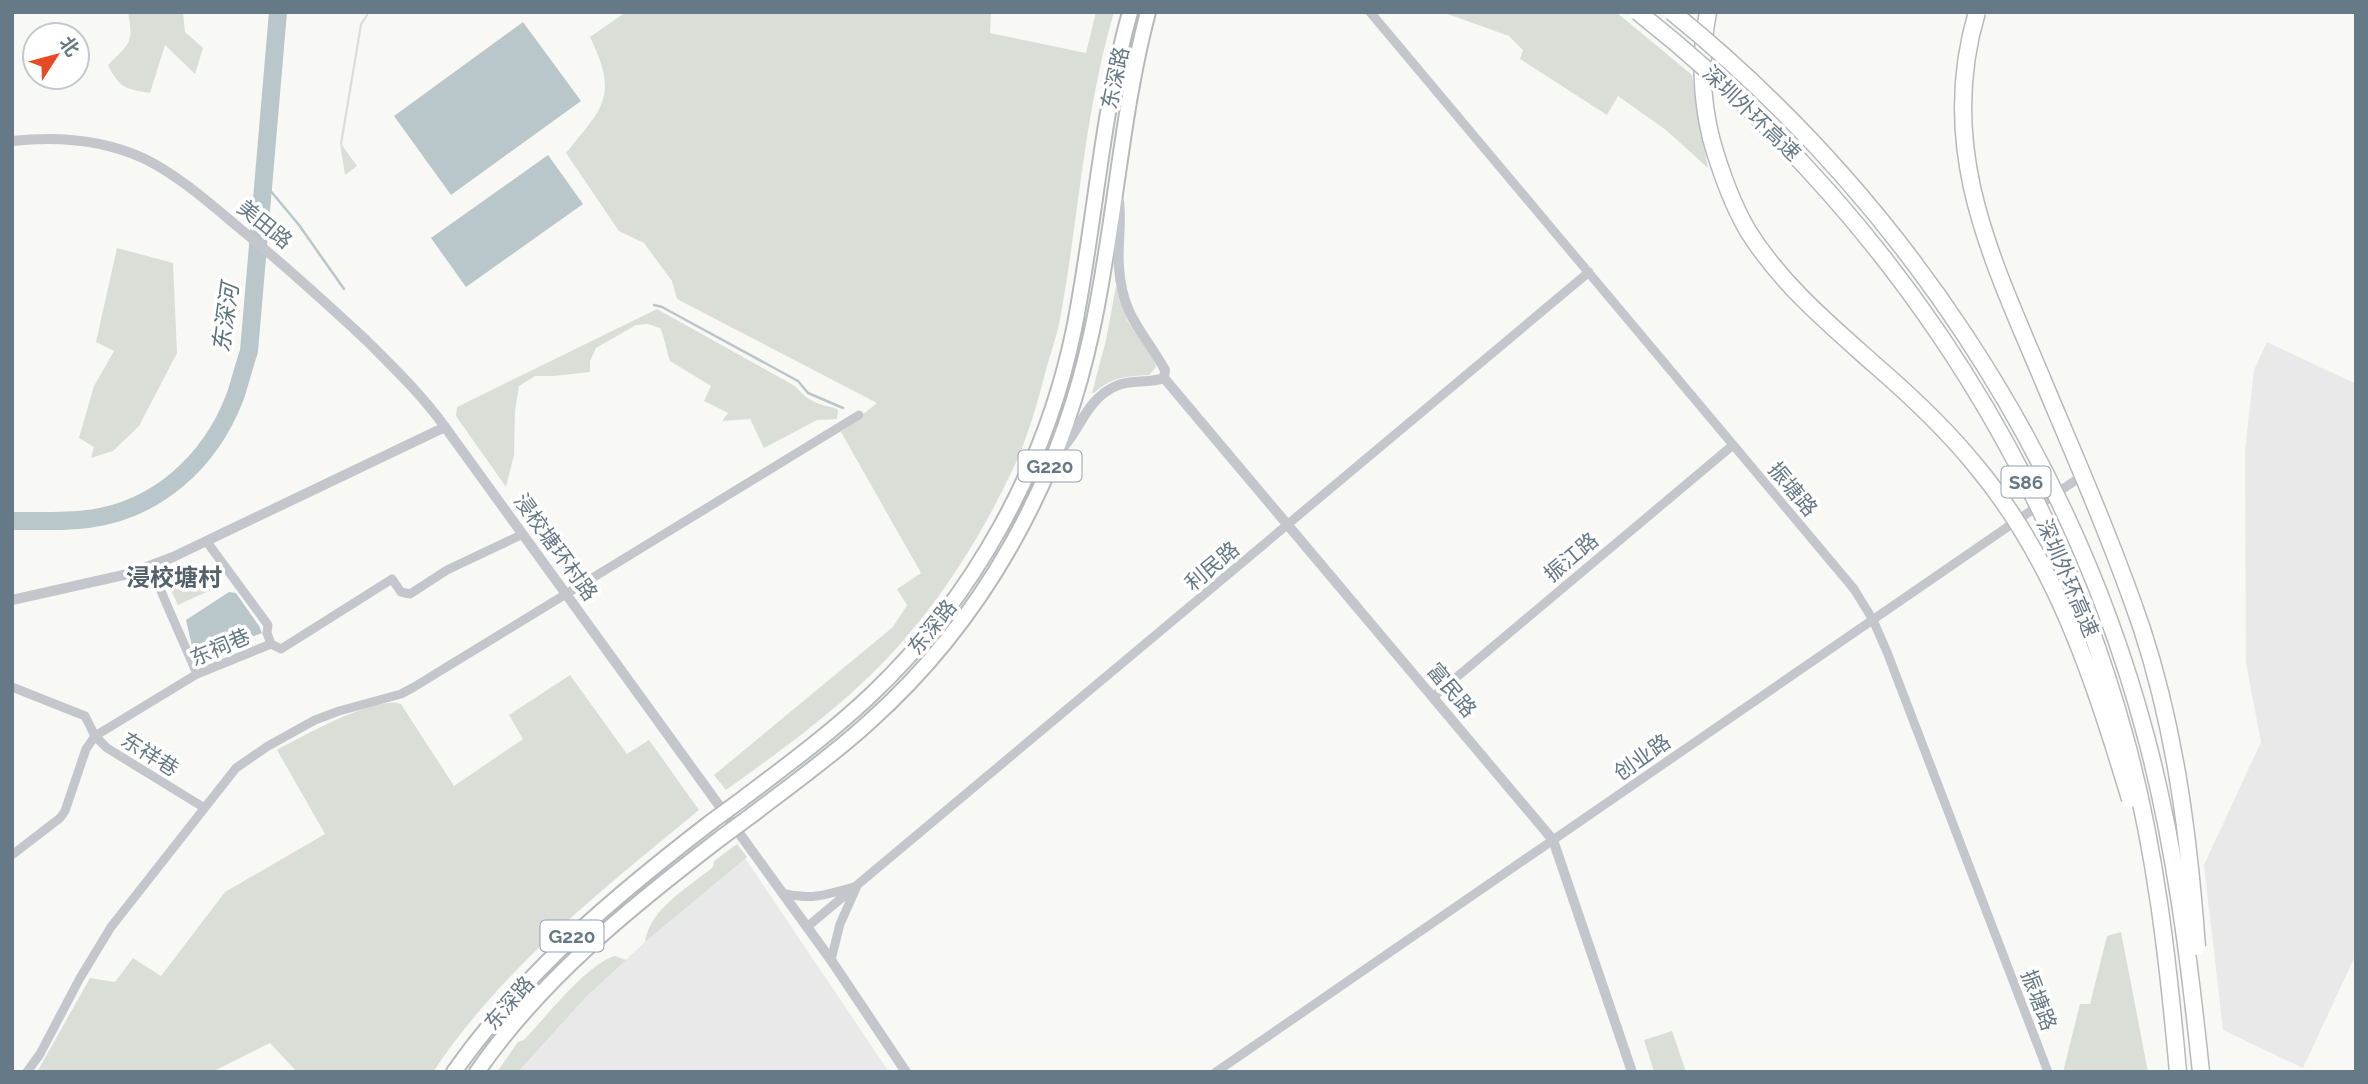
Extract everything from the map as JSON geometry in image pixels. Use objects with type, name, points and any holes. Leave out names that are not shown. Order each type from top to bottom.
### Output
[{"type":"highway","name":"东深路","points":[[454,1072],[492,1021],[549,957],[611,900],[838,725],[908,657],[967,581],[1016,496],[1037,451],[1054,404],[1074,330],[1105,126],[1129,12]]},
{"type":"highway","name":"东深路","points":[[477,1072],[534,1001],[593,942],[645,897],[869,722],[905,688],[969,611],[1002,560],[1032,505],[1054,457],[1071,410],[1091,334],[1133,78],[1148,12]]},
{"type":"highway","name":"深圳外环高速","points":[[1638,12],[1750,108],[1833,194],[1877,247],[1957,361],[1993,421],[2043,517],[2079,599],[2099,654],[2135,776],[2161,909],[2178,1072]]},
{"type":"highway","name":"深圳外环高速","points":[[1672,12],[1792,121],[1844,175],[1884,223],[1929,282],[1970,344],[2050,483],[2105,611],[2147,741],[2178,885],[2201,1072]]},
{"type":"highway","points":[[1708,12],[1702,71],[1705,109],[1719,166],[1735,207],[1774,267],[1813,309],[1908,394],[1958,444],[1994,488],[2033,548],[2060,598],[2092,678],[2161,909]]},
{"type":"highway","points":[[1977,12],[1969,42],[1962,90],[1963,140],[1969,179],[1993,258],[2129,592],[2161,695],[2177,769],[2190,863],[2200,989],[2201,1072]]},
{"type":"street","name":"振塘路","points":[[1370,12],[1854,589],[1873,620],[1887,652],[2048,1072]]},
{"type":"street","name":"美田路","points":[[12,141],[66,139],[93,142],[120,149],[168,172],[291,270],[388,363],[445,427]]},
{"type":"street","name":"富民路","points":[[1115,185],[1120,206],[1118,265],[1125,303],[1136,327],[1165,370],[1164,378],[1553,840],[1632,1072]]},
{"type":"street","name":"利民路","points":[[807,927],[1589,272]]},
{"type":"street","points":[[1054,457],[1067,446],[1086,411],[1105,392],[1122,384],[1164,378]]},
{"type":"street","points":[[27,1072],[40,1054],[80,978],[111,928],[236,768],[268,746],[315,720],[407,691],[859,415]]},
{"type":"street","points":[[12,600],[103,580],[151,566],[207,542],[445,427]]},
{"type":"street","name":"浸校塘环村路","points":[[445,427],[831,960],[906,1072]]},
{"type":"street","name":"振江路","points":[[1433,697],[1732,444]]},
{"type":"street","name":"创业路","points":[[1216,1072],[2088,472]]},
{"type":"street","name":"东祠巷","points":[[95,736],[197,674],[271,644],[281,649],[392,579],[401,592],[410,594],[447,570],[523,534]]},
{"type":"street","points":[[207,542],[268,625],[267,633],[271,644]]},
{"type":"street","points":[[151,566],[197,674]]},
{"type":"street","name":"东祥巷","points":[[12,687],[85,716],[95,736],[107,748],[203,807]]},
{"type":"street","points":[[12,855],[60,818],[65,811],[86,749],[95,736]]},
{"type":"street","name":"利民路","points":[[782,893],[811,898],[857,887]]},
{"type":"street","name":"利民路","points":[[831,960],[840,924],[857,887]]},
{"type":"shaded area","points":[[128,12],[183,12],[185,32],[203,48],[195,74],[165,45],[150,93],[120,83],[108,65],[128,43]]},
{"type":"shaded area","points":[[368,12],[362,25],[342,145],[357,166],[345,175],[340,143],[360,24]]},
{"type":"shaded area","points":[[626,12],[991,12],[990,33],[1086,53],[1096,12],[1114,12],[1089,124],[1058,327],[1028,433],[1018,458],[964,558],[946,586],[905,638],[883,663],[843,700],[726,790],[714,775],[893,627],[907,605],[897,589],[921,573],[841,432],[877,403],[677,299],[672,281],[644,243],[619,231],[566,153],[589,124],[603,100],[604,74],[590,37]]},
{"type":"shaded area","points":[[1418,12],[1616,12],[1692,75],[1708,168],[1666,130],[1618,96],[1607,115],[1520,59],[1523,50],[1509,36],[1445,13]]},
{"type":"shaded area","points":[[523,22],[581,101],[451,195],[394,116]]},
{"type":"shaded area","points":[[548,155],[583,204],[466,287],[431,238]]},
{"type":"shaded area","points":[[117,248],[173,263],[177,353],[139,426],[113,451],[91,458],[94,447],[79,438],[94,386],[114,351],[96,342]]},
{"type":"shaded area","points":[[1116,286],[1127,320],[1156,367],[1149,375],[1120,378],[1092,393],[1106,340]]},
{"type":"shaded area","points":[[657,309],[795,386],[813,401],[838,410],[837,419],[817,420],[764,448],[750,419],[722,421],[728,413],[704,401],[711,386],[670,361],[660,328],[648,324],[636,325],[596,348],[590,361],[590,372],[535,376],[519,386],[515,411],[514,455],[506,487],[456,416],[457,407]]},
{"type":"shaded area","points":[[2267,342],[2356,384],[2356,954],[2303,1068],[2223,1030],[2204,865],[2261,742],[2246,663],[2245,450],[2254,370]]},
{"type":"shaded area","points":[[204,570],[213,589],[178,605],[169,586]]},
{"type":"shaded area","points":[[229,592],[236,593],[262,633],[195,659],[186,620]]},
{"type":"shaded area","points":[[570,675],[627,754],[649,740],[699,810],[556,931],[491,998],[433,1072],[297,1072],[270,1043],[212,1072],[37,1072],[90,978],[115,982],[133,958],[161,976],[225,892],[325,834],[277,750],[357,711],[389,703],[401,704],[454,786],[523,739],[509,715]]},
{"type":"shaded area","points":[[737,844],[747,857],[645,942],[648,930],[662,909],[713,867],[714,861]]},
{"type":"shaded area","points":[[745,858],[889,1072],[518,1072],[585,998],[645,942]]},
{"type":"shaded area","points":[[2121,932],[2148,1072],[2063,1072],[2080,1004],[2090,1004],[2107,936]]},
{"type":"shaded area","points":[[615,956],[626,960],[585,998],[518,1072],[497,1072],[518,1042],[524,1040],[580,980],[592,969]]},
{"type":"shaded area","points":[[1672,1031],[1686,1072],[1654,1072],[1644,1040]]},
{"type":"waterway","name":"东深河","points":[[12,521],[88,519],[137,505],[158,494],[196,462],[224,421],[235,397],[249,351],[278,12]]},
{"type":"waterway","points":[[264,183],[299,225],[344,289]]},
{"type":"waterway","points":[[654,305],[798,381],[808,393],[843,408]]},
{"type":"district","name":"浸校塘村","points":[[174,577]]}]
